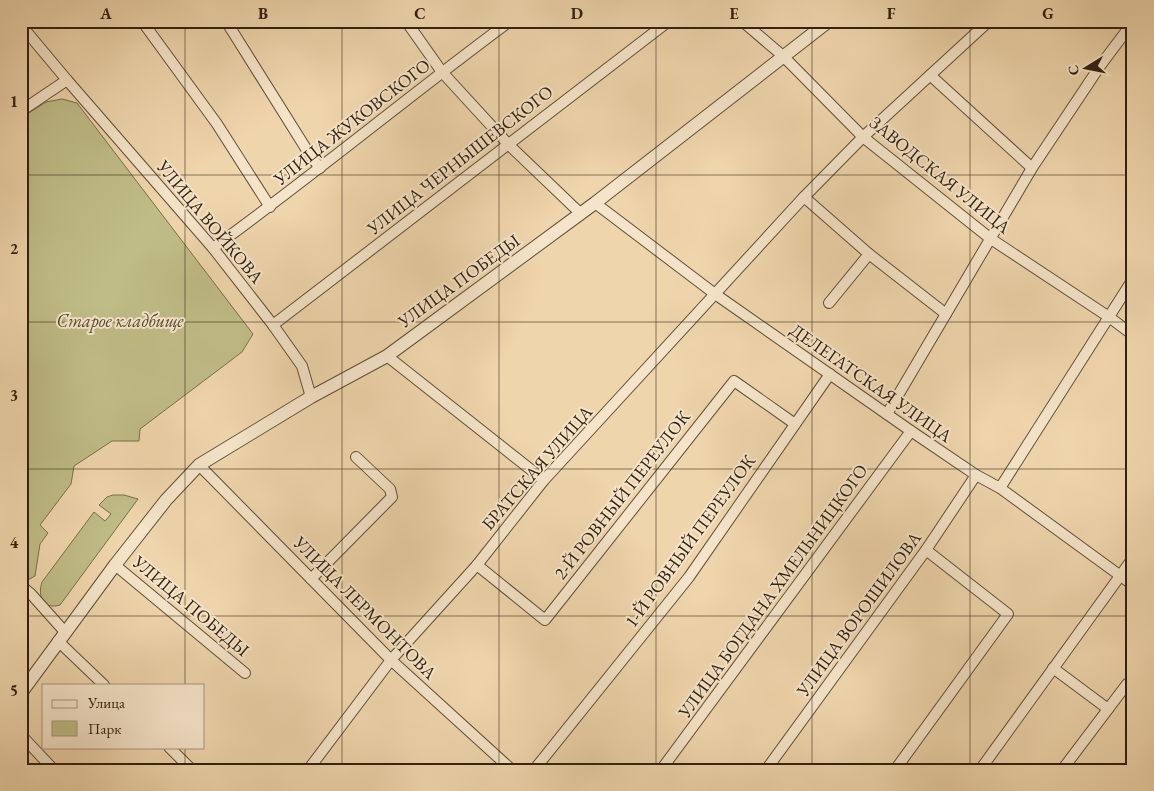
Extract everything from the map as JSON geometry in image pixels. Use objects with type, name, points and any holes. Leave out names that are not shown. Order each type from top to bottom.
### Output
[{"type":"street","points":[[142,21],[216,124],[270,207]]},
{"type":"street","points":[[226,21],[320,168]]},
{"type":"street","points":[[406,21],[442,72],[508,144],[580,214]]},
{"type":"street","name":"УЛИЦА ЖУКОВСКОГО","points":[[213,248],[270,207],[510,21]]},
{"type":"street","name":"УЛИЦА ЧЕРНЫШЕВСКОГО","points":[[273,325],[668,21]]},
{"type":"street","name":"ЗАВОДСКАЯ УЛИЦА","points":[[742,21],[783,56],[863,137],[991,239],[1133,335]]},
{"type":"street","name":"УЛИЦА ПОБЕДЫ","points":[[21,693],[114,565],[166,500],[199,465],[311,397],[387,356],[580,214],[828,21]]},
{"type":"street","name":"БРАТСКАЯ УЛИЦА","points":[[308,770],[391,660],[477,565],[544,480],[804,197],[863,137],[989,21]]},
{"type":"street","points":[[887,414],[1032,168],[1100,66],[1133,22]]},
{"type":"street","name":"УЛИЦА ВОЙКОВА","points":[[21,25],[213,248],[273,325],[302,366],[311,397]]},
{"type":"street","points":[[930,75],[1032,168]]},
{"type":"street","points":[[21,111],[67,80]]},
{"type":"street","points":[[804,197],[869,254],[946,314]]},
{"type":"street","name":"ДЕЛЕГАТСКАЯ УЛИЦА","points":[[595,202],[716,294],[911,431],[976,475],[1000,488],[1133,585]]},
{"type":"street","points":[[829,303],[869,254]]},
{"type":"street","points":[[1000,488],[1133,279]]},
{"type":"street","points":[[387,356],[544,480]]},
{"type":"street","name":"1-Й РОВНЫЙ ПЕРЕУЛОК","points":[[534,770],[689,577],[830,374]]},
{"type":"street","name":"2-Й РОВНЫЙ ПЕРЕУЛОК","points":[[477,565],[545,620],[734,381],[795,424]]},
{"type":"street","name":"УЛИЦА БОГДАНА ХМЕЛЬНИЦКОГО","points":[[661,770],[911,431]]},
{"type":"street","points":[[311,579],[392,497],[390,489],[356,457]]},
{"type":"street","name":"УЛИЦА ЛЕРМОНТОВА","points":[[199,465],[391,660],[510,769]]},
{"type":"street","name":"УЛИЦА ВОРОШИЛОВА","points":[[766,770],[926,550],[976,475]]},
{"type":"street","points":[[895,770],[1008,614],[926,550]]},
{"type":"street","points":[[980,770],[1133,558]]},
{"type":"street","name":"УЛИЦА ПОБЕДЫ","points":[[114,565],[245,673]]},
{"type":"street","points":[[21,586],[31,594],[61,636],[103,684]]},
{"type":"street","points":[[1053,668],[1108,709]]},
{"type":"street","points":[[1062,770],[1128,684]]},
{"type":"street","points":[[21,735],[54,770]]},
{"type":"street","points":[[169,748],[192,770]]},
{"type":"green space","name":"Старое кладбище","points":[[62,99],[77,103],[253,334],[242,352],[140,429],[139,441],[112,441],[74,466],[71,484],[40,525],[48,533],[40,544],[35,576],[24,582],[21,581],[21,118],[46,102]]},
{"type":"green space","points":[[124,495],[138,499],[60,605],[50,606],[46,604],[40,593],[42,582],[94,512],[105,521],[111,514],[99,505],[107,497]]}]
